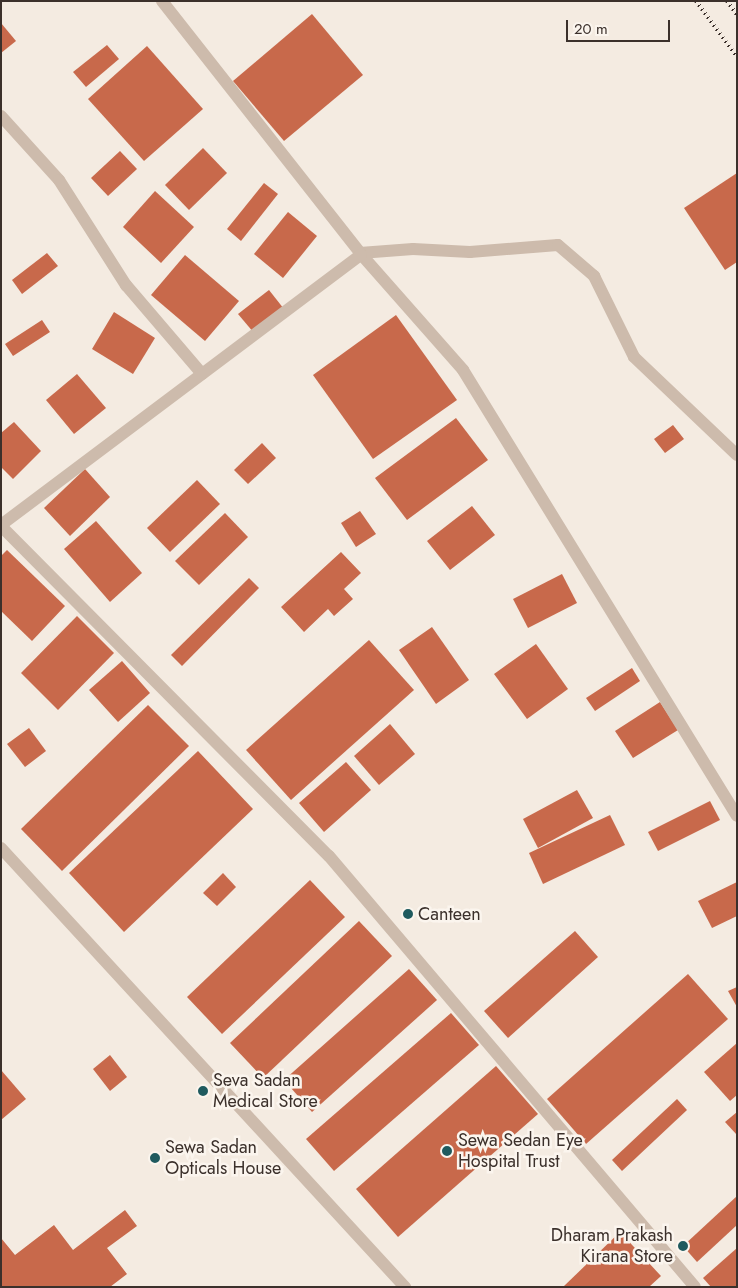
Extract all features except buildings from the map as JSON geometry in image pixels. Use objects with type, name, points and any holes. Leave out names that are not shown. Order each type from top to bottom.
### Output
[{"type":"street","points":[[162,1],[360,254],[463,370],[737,816]]},
{"type":"street","points":[[1,116],[59,180],[126,285],[202,374]]},
{"type":"street","points":[[695,1287],[328,856],[1,526],[360,254],[413,249],[470,252],[558,245],[594,276],[634,357],[737,455]]},
{"type":"street","points":[[1,848],[406,1287]]},
{"type":"railway","points":[[696,1],[737,57]]},
{"type":"railway","points":[[727,1],[737,15]]},
{"type":"place","name":"Canteen","points":[[408,914]]},
{"type":"place","name":"Seva Sadan Medical Store","points":[[203,1091]]},
{"type":"place","name":"Sewa Sedan Eye Hospital Trust","points":[[447,1151]]},
{"type":"place","name":"Sewa Sadan Opticals House","points":[[155,1158]]},
{"type":"place","name":"Dharam Prakash Kirana Store","points":[[683,1246]]}]
